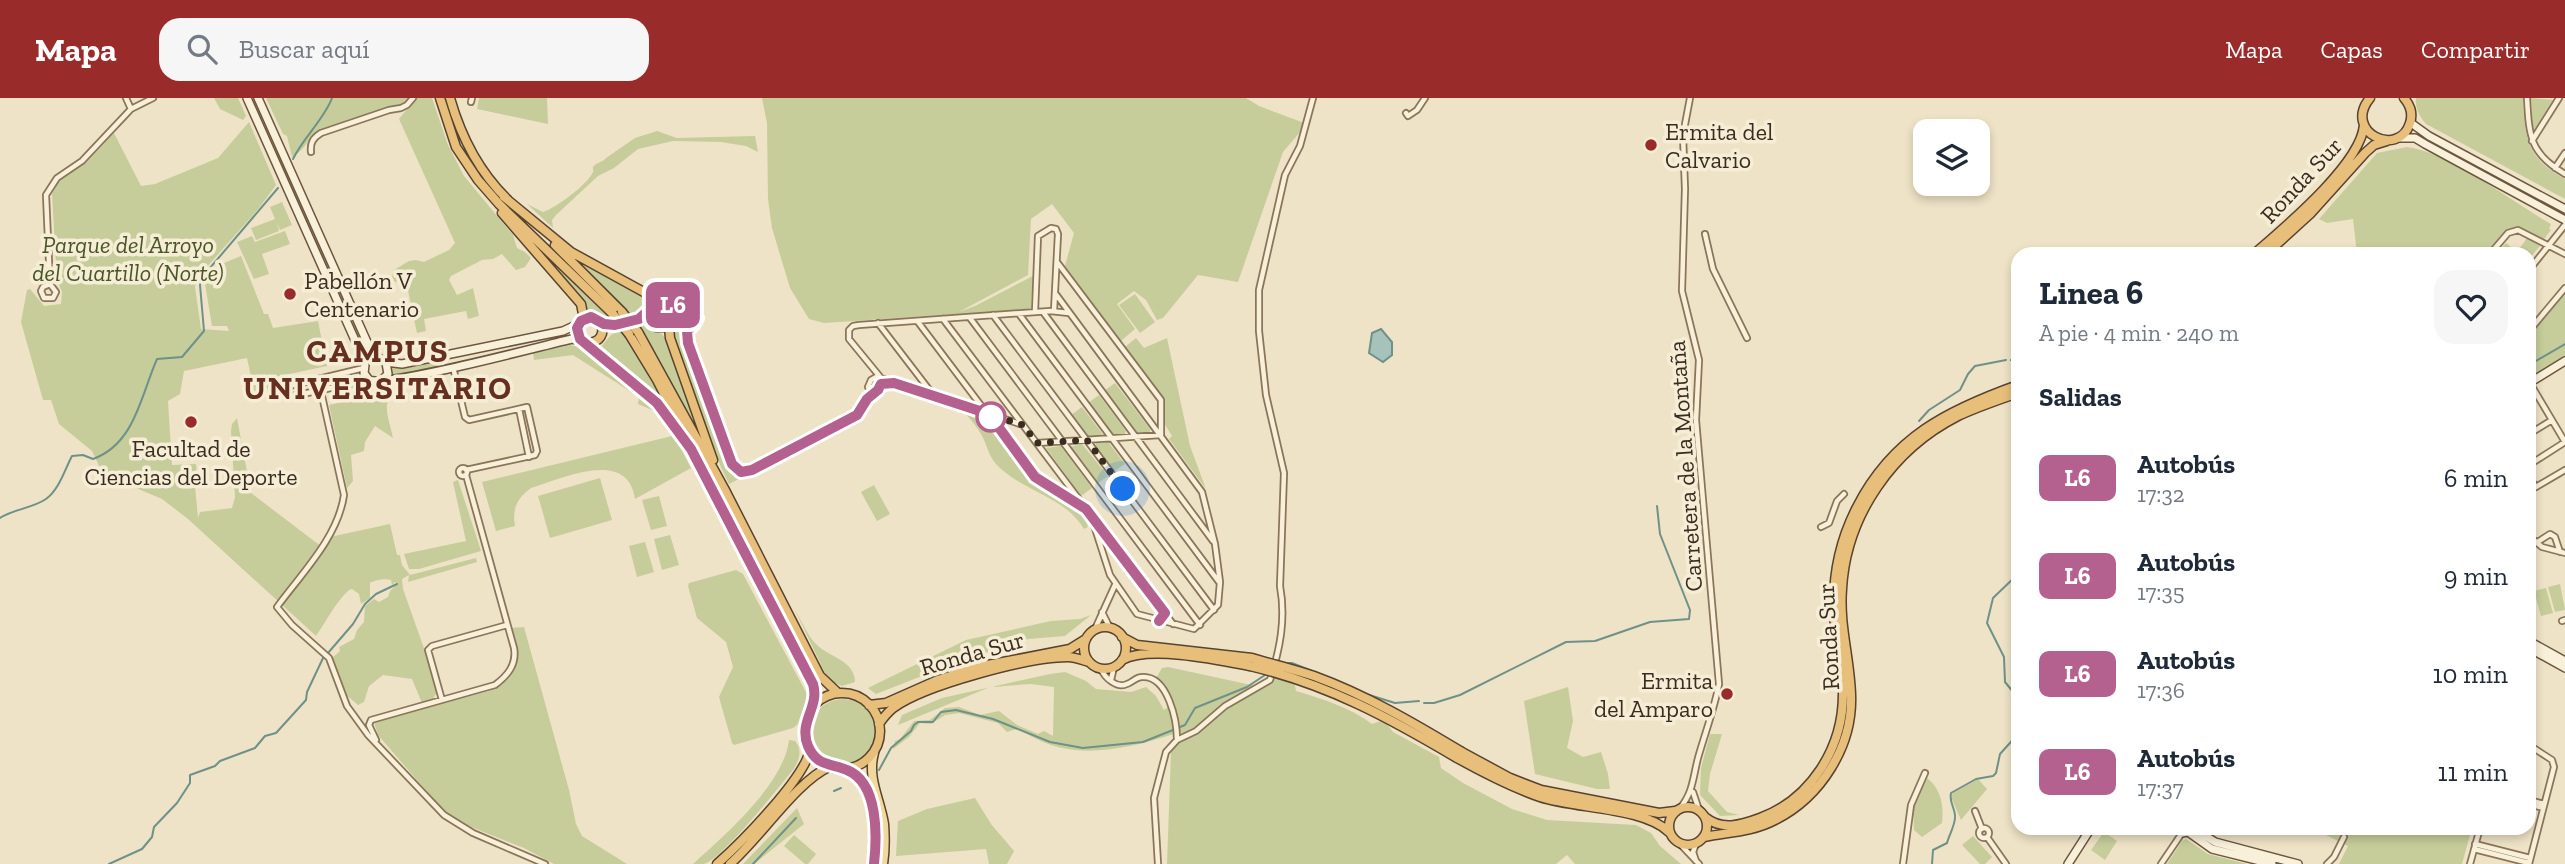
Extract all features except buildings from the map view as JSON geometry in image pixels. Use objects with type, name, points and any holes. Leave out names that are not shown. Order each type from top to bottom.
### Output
[{"type":"highway","points":[[450,98],[463,137],[492,184],[618,313],[634,333],[726,492],[814,667],[823,681],[838,693]]},
{"type":"highway","name":"Ronda Sur","points":[[2262,247],[2307,205],[2353,156],[2363,137],[2363,110],[2370,98]]},
{"type":"highway","points":[[2399,138],[2411,122],[2410,102],[2404,98]]},
{"type":"highway","points":[[439,100],[456,147],[489,198],[581,304],[581,322],[577,332],[585,342],[657,403],[691,449]]},
{"type":"highway","points":[[2364,125],[2373,136],[2387,141]]},
{"type":"highway","name":"Ronda Sur","points":[[2274,247],[2309,214],[2374,145],[2399,138]]},
{"type":"highway","points":[[478,180],[499,204],[618,313]]},
{"type":"highway","points":[[504,197],[571,252],[667,304],[672,320],[670,338],[726,492]]},
{"type":"highway","points":[[585,342],[596,342],[615,325],[639,319],[656,303],[667,304]]},
{"type":"highway","points":[[650,309],[649,316],[654,325]]},
{"type":"highway","points":[[581,322],[592,318],[615,325]]},
{"type":"highway","points":[[639,319],[663,328],[672,320]]},
{"type":"highway","points":[[600,322],[603,334]]},
{"type":"highway","points":[[634,333],[813,684],[816,698],[805,724],[806,743],[818,760],[829,766],[846,769],[859,765],[873,753],[879,742],[879,724],[869,705],[854,695],[838,693],[827,696],[813,706]]},
{"type":"highway","name":"Ronda Sur","points":[[1702,814],[1717,826],[1736,825],[1767,815],[1801,793],[1822,769],[1835,743],[1842,710],[1843,691],[1834,589],[1841,547],[1857,506],[1881,469],[1917,433],[1956,409],[2011,388]]},
{"type":"highway","name":"Ronda Sur","points":[[1703,837],[1755,829],[1779,819],[1807,798],[1823,780],[1841,749],[1850,715],[1851,694],[1843,634],[1842,589],[1849,549],[1863,509],[1892,467],[1929,433],[1960,415],[2011,396]]},
{"type":"highway","points":[[1251,662],[1146,653],[1133,655],[1114,667],[1101,669],[1089,662],[1084,651],[1086,639],[1095,629],[1110,628],[1137,645],[1251,662],[1313,676],[1409,720],[1459,755],[1494,779],[1542,798],[1654,821],[1680,844],[1696,844],[1707,827],[1702,814],[1690,807],[1659,813],[1541,790],[1459,755]]},
{"type":"highway","points":[[1122,637],[1126,649],[1122,660]]},
{"type":"highway","name":"Ronda Sur","points":[[869,705],[886,703],[938,680],[977,667],[1070,649],[1086,639]]},
{"type":"highway","name":"Ronda Sur","points":[[879,724],[890,711],[901,704],[965,678],[1046,659],[1070,657],[1089,662]]},
{"type":"highway","points":[[717,864],[738,844],[803,769],[810,750]]},
{"type":"highway","points":[[730,864],[751,845],[810,778],[829,766]]},
{"type":"highway","points":[[1669,832],[1669,821],[1677,810]]},
{"type":"main road","points":[[247,98],[369,380],[380,381],[572,339],[585,342]]},
{"type":"main road","points":[[258,98],[368,342],[382,360],[388,374],[380,381]]},
{"type":"main road","points":[[2411,122],[2429,136],[2565,209]]},
{"type":"main road","points":[[2399,138],[2415,138],[2565,223]]},
{"type":"main road","points":[[364,367],[371,359],[402,364],[564,331],[581,322]]},
{"type":"main road","points":[[2536,379],[2565,361]]},
{"type":"main road","points":[[2536,646],[2565,666]]},
{"type":"main road","points":[[2536,652],[2565,666]]},
{"type":"main road","points":[[873,753],[871,777],[884,824],[883,864]]},
{"type":"main road","points":[[846,769],[861,781],[870,799],[877,840],[874,864]]},
{"type":"main road","points":[[2068,864],[2087,835]]},
{"type":"main road","points":[[2192,835],[2212,849],[2272,864]]},
{"type":"main road","points":[[2198,835],[2298,864]]},
{"type":"street","points":[[125,98],[131,109]]},
{"type":"street","points":[[50,285],[46,195],[50,186],[82,161],[131,109],[153,98]]},
{"type":"street","points":[[311,152],[310,145],[314,137],[321,133],[401,108],[413,98]]},
{"type":"street","points":[[1158,864],[1154,798],[1166,752],[1177,740],[1196,732],[1225,706],[1270,680],[1278,656],[1282,633],[1283,602],[1280,586],[1284,472],[1266,395],[1258,299],[1261,274],[1277,218],[1285,175],[1300,146],[1313,98]]},
{"type":"street","points":[[1406,113],[1408,116],[1413,114],[1424,98]]},
{"type":"street","name":"Carretera de la Montaña","points":[[1677,810],[1689,796],[1692,787],[1719,684],[1696,420],[1699,360],[1682,291],[1685,190],[1683,135],[1690,98]]},
{"type":"street","points":[[2527,98],[2532,141],[2542,158],[2565,174]]},
{"type":"street","points":[[2532,141],[2559,98]]},
{"type":"street","points":[[269,149],[279,145]]},
{"type":"street","points":[[2555,169],[2565,153]]},
{"type":"street","points":[[2536,261],[2565,223]]},
{"type":"street","points":[[1035,312],[1038,236],[1051,228],[1056,229],[1055,293],[1052,311],[1047,319]]},
{"type":"street","points":[[2496,247],[2512,230],[2530,234],[2565,254]]},
{"type":"street","points":[[1705,234],[1713,269],[1747,338]]},
{"type":"street","points":[[1057,262],[1161,400],[1161,435]]},
{"type":"street","points":[[2536,323],[2565,288]]},
{"type":"street","points":[[917,321],[1035,477],[1088,511],[1115,585],[1137,614],[1194,629],[1219,602],[1220,582],[1215,544],[1202,492],[1055,293]]},
{"type":"street","points":[[667,304],[688,307],[696,313],[696,322],[687,331],[688,343],[732,464],[739,471],[752,470],[857,415],[874,393],[878,379],[848,335],[853,326],[1035,312],[1070,313]]},
{"type":"street","points":[[672,320],[681,307]]},
{"type":"street","points":[[1042,312],[1215,544]]},
{"type":"street","points":[[1019,314],[1220,582]]},
{"type":"street","points":[[993,315],[1214,610]]},
{"type":"street","points":[[999,323],[1001,315]]},
{"type":"street","points":[[969,317],[1200,625]]},
{"type":"street","points":[[952,318],[952,331]]},
{"type":"street","points":[[943,319],[1174,625]]},
{"type":"street","points":[[878,323],[934,396]]},
{"type":"street","points":[[380,747],[370,730],[371,720],[480,691],[503,679],[515,654],[465,474],[529,457],[537,451],[527,407],[469,420],[465,417],[453,366]]},
{"type":"street","points":[[364,367],[285,387],[281,392],[288,397],[369,380]]},
{"type":"street","points":[[325,379],[321,390],[344,495],[342,512],[330,535],[277,607],[292,625],[326,654],[347,706],[368,735],[435,806],[458,825],[545,864]]},
{"type":"street","points":[[867,399],[869,388],[878,379]]},
{"type":"street","points":[[878,379],[1023,425]]},
{"type":"street","points":[[869,388],[874,393]]},
{"type":"street","points":[[2536,394],[2565,442],[2536,461]]},
{"type":"street","points":[[973,409],[978,399]]},
{"type":"street","points":[[519,409],[529,457]]},
{"type":"street","points":[[1007,420],[1014,413]]},
{"type":"street","points":[[2536,429],[2552,420]]},
{"type":"street","points":[[1037,443],[1161,435]]},
{"type":"street","points":[[2536,488],[2565,470]]},
{"type":"street","points":[[1067,497],[1072,491]]},
{"type":"street","points":[[1821,527],[1829,523],[1837,501],[1844,494]]},
{"type":"street","points":[[1199,523],[1209,518]]},
{"type":"street","points":[[2536,543],[2550,534],[2555,537],[2563,553]]},
{"type":"street","points":[[1097,536],[1106,536]]},
{"type":"street","points":[[1102,552],[1106,536]]},
{"type":"street","points":[[2536,543],[2563,553]]},
{"type":"street","points":[[1102,552],[1108,547],[1116,548]]},
{"type":"street","points":[[1208,568],[1218,564]]},
{"type":"street","points":[[1095,629],[1115,585]]},
{"type":"street","points":[[1102,611],[1110,628]]},
{"type":"street","points":[[1159,621],[1165,613]]},
{"type":"street","points":[[442,700],[428,650],[432,646],[507,625]]},
{"type":"street","points":[[1111,681],[1110,675],[1114,667]]},
{"type":"street","points":[[1101,669],[1111,681],[1125,685],[1145,676],[1154,681],[1166,693],[1174,710],[1177,740]]},
{"type":"street","points":[[2475,847],[2529,862],[2554,764],[2536,750]]},
{"type":"street","points":[[1903,864],[1911,804],[1924,773]]},
{"type":"street","points":[[1692,787],[1694,799],[1702,814]]},
{"type":"street","points":[[2536,804],[2544,806]]},
{"type":"street","points":[[1975,811],[1982,829],[1988,831],[1987,837],[2002,863]]},
{"type":"street","points":[[2161,864],[2180,835]]},
{"type":"street","points":[[2470,864],[2478,835]]},
{"type":"street","points":[[2327,864],[2344,838]]},
{"type":"street","points":[[1680,844],[1698,863]]},
{"type":"street","points":[[1696,844],[1693,855],[1698,863]]},
{"type":"street","points":[[2333,864],[2334,857]]},
{"type":"green space","points":[[214,98],[238,98],[246,116],[243,120],[220,109]]},
{"type":"green space","points":[[266,98],[409,98],[402,105],[390,106],[320,130],[292,157],[287,136],[283,134]]},
{"type":"green space","points":[[416,98],[432,98],[448,145],[464,176],[513,235],[517,248],[531,258],[525,267],[516,270],[502,254],[493,259],[482,260],[451,276],[449,280],[457,295],[473,288],[479,316],[468,319],[466,311],[424,319],[426,331],[417,333],[406,281],[403,279],[395,282],[392,277],[394,270],[409,261],[424,262],[449,250],[455,243],[399,119]]},
{"type":"green space","points":[[479,98],[547,98],[548,124],[477,109]]},
{"type":"green space","points":[[762,98],[1246,98],[1259,106],[1307,124],[1283,152],[1238,282],[1198,275],[1163,318],[1157,320],[1146,300],[1134,291],[1117,304],[1135,329],[1121,341],[1065,266],[1074,233],[1052,204],[1031,219],[1028,275],[959,312],[1033,276],[1031,309],[824,323],[809,319],[790,288],[772,228],[768,199],[767,123]]},
{"type":"green space","points":[[2416,98],[2523,98],[2530,146],[2543,164],[2565,179],[2565,199],[2426,124],[2418,112]]},
{"type":"green space","points":[[2531,98],[2553,100],[2533,132]]},
{"type":"green space","name":"Parque del Arroyo del Cuartillo (Norte)","points":[[249,122],[276,185],[198,277],[195,287],[201,329],[229,331],[227,326],[212,326],[205,284],[212,268],[241,256],[264,314],[268,314],[273,328],[318,321],[327,366],[275,377],[276,387],[254,391],[247,358],[184,371],[180,394],[168,401],[172,465],[196,464],[197,475],[194,475],[198,518],[200,512],[232,508],[235,497],[231,431],[237,418],[251,493],[322,547],[330,537],[390,524],[397,555],[400,555],[402,565],[410,575],[476,558],[477,562],[408,582],[409,575],[402,579],[437,692],[432,700],[422,703],[412,679],[383,675],[369,686],[364,702],[358,705],[343,692],[331,659],[340,651],[339,647],[354,639],[364,622],[365,606],[374,599],[379,602],[388,597],[397,584],[395,582],[392,585],[391,580],[383,579],[370,583],[370,598],[361,604],[359,594],[349,590],[316,636],[188,519],[162,499],[103,474],[92,451],[59,424],[51,400],[43,400],[21,322],[27,290],[30,289],[44,306],[61,304],[52,194],[59,181],[88,161],[114,133],[141,186],[155,184],[218,158]]},
{"type":"green space","points":[[657,131],[677,138],[755,136],[758,152],[746,146],[721,142],[673,141],[638,149],[614,168],[598,176],[556,215],[552,220],[553,228],[527,204],[543,212],[556,206],[585,183],[596,164],[635,138]]},
{"type":"green space","points":[[2407,147],[2441,158],[2551,224],[2551,230],[2544,239],[2520,228],[2509,229],[2492,247],[2356,247],[2353,219],[2327,223],[2319,219],[2377,153]]},
{"type":"green space","points":[[278,151],[371,356],[365,359],[275,155]]},
{"type":"green space","points":[[282,202],[292,225],[280,230],[277,223],[279,231],[256,240],[251,228],[275,219],[270,207]]},
{"type":"green space","points":[[285,231],[290,244],[262,254],[269,274],[254,279],[237,242],[252,236],[255,242]]},
{"type":"green space","points":[[526,236],[613,322],[587,309]]},
{"type":"green space","points":[[2527,238],[2540,246],[2536,251],[2536,247],[2521,247]]},
{"type":"green space","points":[[574,257],[652,299],[651,301],[642,313],[633,318]]},
{"type":"green space","points":[[2565,293],[2565,359],[2536,375],[2536,328]]},
{"type":"green space","points":[[1135,294],[1155,322],[1140,333],[1119,305]]},
{"type":"green space","points":[[684,310],[691,310],[694,318],[683,337],[730,466],[736,473],[751,473],[729,484],[673,335],[674,327]]},
{"type":"green space","points":[[645,325],[662,334],[668,342],[704,444],[659,359],[638,326]]},
{"type":"green space","points":[[620,330],[636,352],[664,405],[598,350],[611,335]]},
{"type":"green space","points":[[1136,338],[1144,348],[1167,338],[1190,446],[1206,489],[1169,439],[1172,436],[1164,423],[1164,399],[1125,347]]},
{"type":"green space","points":[[570,345],[583,348],[659,411],[691,468],[635,499],[630,483],[620,474],[607,470],[575,474],[531,488],[519,500],[515,509],[515,526],[496,531],[482,482],[672,436],[657,412],[638,404],[639,397],[573,355],[534,360],[533,353]]},
{"type":"green space","points":[[443,358],[444,365],[389,377],[391,366]]},
{"type":"green space","points":[[1115,383],[1150,432],[1136,433],[1104,391]]},
{"type":"green space","points":[[394,390],[387,407],[393,438],[375,426],[365,442],[364,451],[351,455],[353,481],[347,488],[329,405]]},
{"type":"green space","points":[[1099,395],[1126,431],[1125,434],[1112,435],[1088,403]]},
{"type":"green space","points":[[1082,407],[1102,433],[1101,436],[1087,437],[1071,415]]},
{"type":"green space","points":[[960,409],[987,418],[1033,479],[1083,510],[1088,527],[1084,529],[1066,509],[1018,481],[996,464],[979,431]]},
{"type":"green space","points":[[1096,443],[1109,443],[1125,464],[1113,472],[1095,447]]},
{"type":"green space","points":[[1082,444],[1108,476],[1097,484],[1070,447]]},
{"type":"green space","points":[[1061,446],[1092,488],[1081,496],[1046,448]]},
{"type":"green space","points":[[600,478],[612,520],[550,538],[538,496]]},
{"type":"green space","points":[[458,480],[481,551],[419,569],[409,569],[404,554],[466,541],[453,482]]},
{"type":"green space","points":[[874,485],[890,514],[877,521],[861,492]]},
{"type":"green space","points":[[659,496],[667,526],[651,530],[642,500]]},
{"type":"green space","points":[[670,535],[679,565],[662,570],[654,539]]},
{"type":"green space","points":[[645,542],[654,572],[637,577],[629,546]]},
{"type":"green space","points":[[736,570],[743,574],[809,698],[798,724],[793,728],[734,745],[719,697],[733,667],[726,642],[697,618],[688,586],[689,583]]},
{"type":"green space","points":[[2560,584],[2565,610],[2555,612],[2548,587]]},
{"type":"green space","points":[[2546,588],[2553,613],[2541,616],[2536,590]]},
{"type":"green space","points":[[795,610],[813,640],[851,669],[855,682],[842,686],[833,682],[825,673]]},
{"type":"green space","points":[[1091,615],[1065,636],[1028,639],[955,663],[876,694],[868,688],[966,640]]},
{"type":"green space","points":[[524,627],[576,824],[582,836],[627,864],[554,864],[524,848],[466,825],[448,814],[435,801],[378,735],[374,722],[489,691],[500,684],[508,678],[516,665],[510,628]]},
{"type":"green space","points":[[1168,667],[1256,686],[1183,736],[1173,704],[1155,680],[1162,668]]},
{"type":"green space","points":[[1065,672],[1086,681],[1096,689],[1131,692],[1146,687],[1156,696],[1164,710],[1170,706],[1174,734],[1113,749],[1066,749],[1016,729],[1007,732],[998,723],[959,713],[945,715],[931,724],[920,723],[909,737],[893,749],[895,741],[900,739],[914,721],[930,720],[945,708],[959,707],[980,715],[999,711],[1017,725],[1038,734],[1044,731],[1053,736],[1054,687],[1031,684],[992,687]]},
{"type":"green space","points":[[1276,678],[1294,680],[1296,691],[1345,708],[1372,724],[1384,720],[1393,732],[1439,757],[1441,768],[1512,809],[1547,820],[1636,825],[1651,833],[1660,846],[1681,864],[1575,864],[1567,855],[1556,864],[1167,864],[1171,752],[1178,743],[1195,734],[1233,705]]},
{"type":"green space","points":[[1568,687],[1573,721],[1567,748],[1583,757],[1601,752],[1610,789],[1597,789],[1535,774],[1524,701]]},
{"type":"green space","points":[[988,688],[898,725],[902,715],[942,698]]},
{"type":"green space","points":[[849,699],[867,708],[874,719],[874,745],[867,756],[856,763],[837,765],[819,756],[812,745],[810,726],[819,708],[830,701]]},
{"type":"green space","points":[[1710,734],[1722,734],[1710,774],[1708,791],[1727,812],[1739,815],[1720,816],[1700,795],[1701,768]]},
{"type":"green space","points":[[789,740],[795,741],[799,752],[793,770],[724,849],[704,864],[693,864],[736,824],[765,791],[785,757]]},
{"type":"green space","points":[[1927,778],[1936,787],[1940,798],[1942,823],[1922,837],[1914,830],[1913,805]]},
{"type":"green space","points":[[1978,779],[1987,789],[1961,820],[1951,797],[1953,793]]},
{"type":"green space","points":[[975,798],[991,824],[1014,851],[1007,864],[989,864],[986,849],[896,856],[898,821],[927,809]]},
{"type":"green space","points":[[797,808],[804,824],[754,864],[743,864]]},
{"type":"green space","points":[[794,835],[816,854],[808,864],[784,846]]},
{"type":"green space","points":[[2102,835],[2108,835],[2117,841],[2105,860],[2091,850]]},
{"type":"green space","points":[[2326,835],[2470,835],[2462,864],[2339,864],[2348,846]]},
{"type":"green space","points":[[1973,836],[1992,857],[1985,864],[1980,864],[1962,845]]},
{"type":"green space","points":[[2186,839],[2208,854],[2247,864],[2167,864]]},
{"type":"water","points":[[1381,329],[1392,342],[1392,355],[1383,362],[1369,353],[1372,333]]},
{"type":"waterway","points":[[293,159],[332,98]]},
{"type":"waterway","points":[[0,518],[41,502],[51,495],[72,456],[83,455],[93,459],[118,442],[135,417],[157,359],[182,357],[204,331],[200,285],[204,275],[278,188]]},
{"type":"waterway","points":[[2536,361],[2565,344]]},
{"type":"waterway","points":[[1919,421],[1929,410],[1960,390],[1975,366],[2006,360]]},
{"type":"waterway","points":[[1424,703],[1434,703],[1460,695],[1566,642],[1595,641],[1650,622],[1689,619],[1690,610],[1660,534],[1657,506]]},
{"type":"waterway","points":[[2011,581],[1993,598],[1987,623],[2004,657],[2005,682],[2011,689]]},
{"type":"waterway","points":[[328,653],[353,624],[365,604],[376,594],[397,584]]},
{"type":"waterway","points":[[109,864],[142,849],[152,837],[154,827],[177,803],[190,783],[190,775],[255,748],[265,736],[276,733],[306,700],[307,692],[324,656]]},
{"type":"waterway","points":[[1285,663],[1292,663],[1332,679]]},
{"type":"waterway","points":[[1180,727],[1185,725],[1195,708],[1247,687],[1265,675]]},
{"type":"waterway","points":[[1366,694],[1395,703],[1419,701]]},
{"type":"waterway","points":[[879,770],[891,748],[911,731],[914,725],[918,722],[933,722],[941,712],[956,710],[993,719],[1050,742],[1083,748],[1143,742],[1173,730]]},
{"type":"waterway","points":[[1932,864],[1933,850],[1947,843],[1954,822],[1951,793],[1976,779],[1993,776],[2000,754],[2011,742]]},
{"type":"waterway","points":[[834,791],[841,788]]},
{"type":"waterway","points":[[753,864],[796,818]]},
{"type":"bus line","name":"L6","points":[[874,864],[877,840],[869,795],[861,781],[846,769],[829,766],[818,760],[806,743],[805,724],[816,699],[813,684],[691,449],[657,403],[580,339],[577,328],[581,321],[591,317],[604,324],[615,325],[639,319],[660,302],[693,310],[697,318],[687,331],[686,337],[732,464],[741,472],[752,470],[857,415],[881,384],[889,382],[989,414],[1035,477],[1086,509],[1165,613],[1159,621]]},
{"type":"place","name":"Ermita del Calvario","points":[[1651,145]]},
{"type":"place","name":"Pabellón V Centenario","points":[[290,294]]},
{"type":"place","name":"Facultad de Ciencias del Deporte","points":[[191,422]]},
{"type":"place","name":"Ermita del Amparo","points":[[1727,694]]},
{"type":"district","name":"CAMPUS UNIVERSITARIO","points":[[378,370]]},
{"type":"route","points":[[991,417],[989,414],[1023,425],[1037,443],[1087,440],[1123,489]]}]
